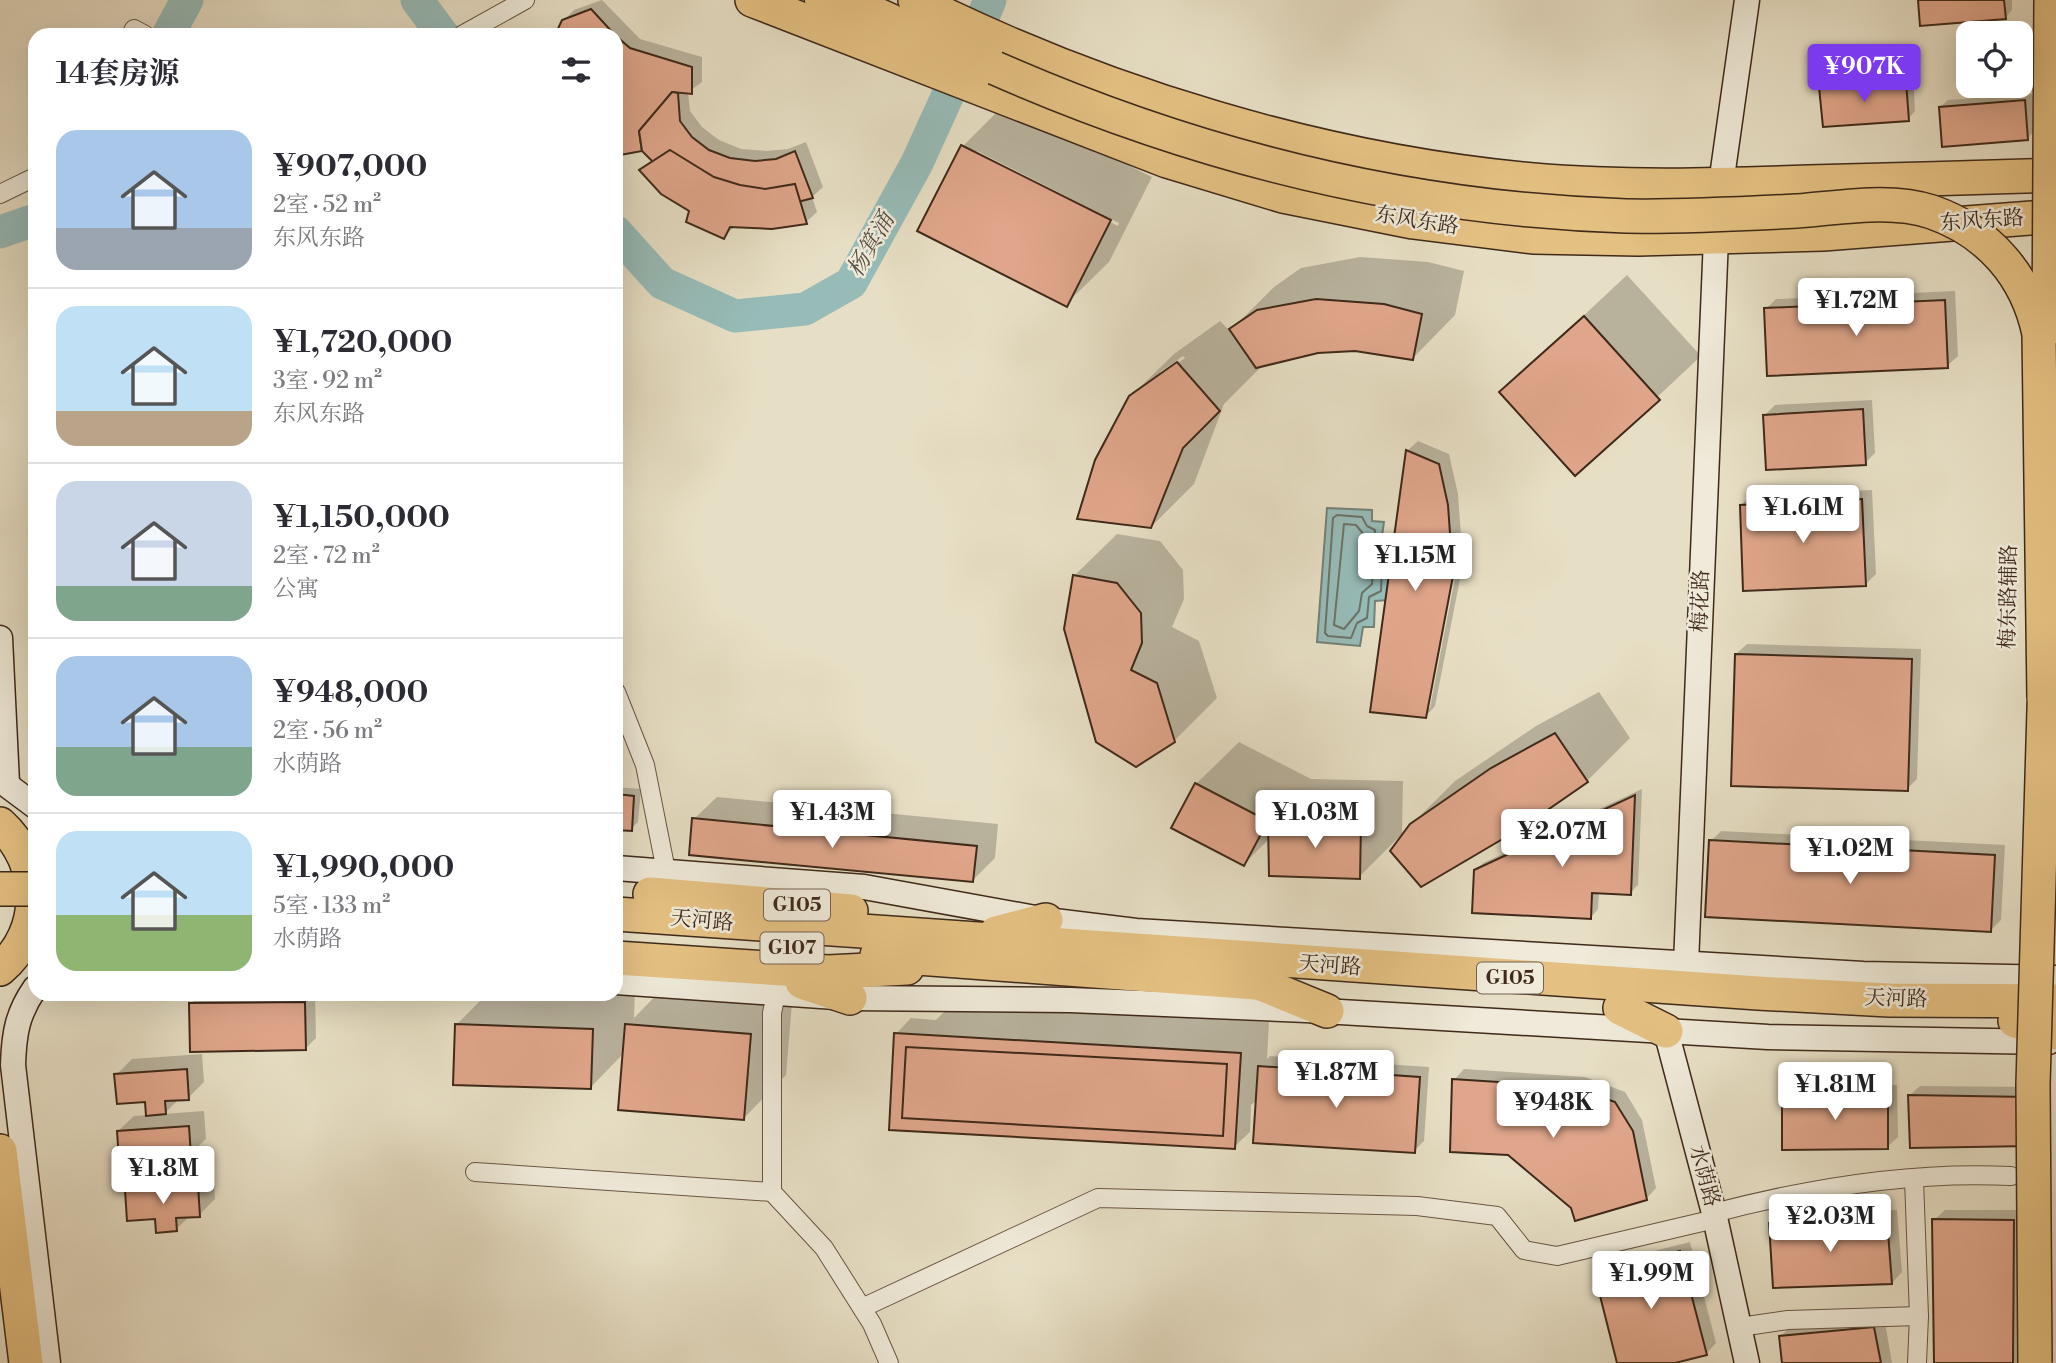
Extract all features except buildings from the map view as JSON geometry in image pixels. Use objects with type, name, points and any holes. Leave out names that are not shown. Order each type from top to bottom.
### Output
[{"type":"highway","points":[[752,0],[960,78]]},
{"type":"highway","points":[[845,0],[1052,93],[1121,120],[1234,156],[1326,179],[1433,198],[1531,210],[1680,215],[1894,205],[1933,213],[1956,223],[1993,248],[2019,277],[2028,295],[2039,334],[2044,698]]},
{"type":"highway","points":[[915,0],[954,19]]},
{"type":"highway","points":[[2035,1363],[2033,1084],[2052,422],[2048,293],[2051,0]]},
{"type":"highway","name":"东风东路","points":[[954,19],[1164,101],[1251,128],[1449,169],[1533,180],[1616,184],[1721,184],[2046,175]]},
{"type":"highway","name":"东风东路","points":[[960,78],[1167,161],[1253,188],[1322,205],[1413,222],[1533,237],[1592,240],[1823,234],[2048,216]]},
{"type":"highway","points":[[0,824],[28,843]]},
{"type":"highway","points":[[0,824],[22,850],[28,864]]},
{"type":"highway","name":"G105","points":[[623,891],[668,883],[863,913],[972,950]]},
{"type":"highway","points":[[0,889],[28,889]]},
{"type":"highway","points":[[0,909],[28,909]]},
{"type":"highway","name":"天河路","points":[[623,915],[824,930],[1261,984],[1620,1008],[1880,1021],[2015,1021]]},
{"type":"highway","points":[[972,950],[1046,920]]},
{"type":"highway","points":[[1,970],[27,932],[28,926]]},
{"type":"highway","name":"天河路","points":[[623,935],[972,950],[1106,950],[1901,1000],[2047,993]]},
{"type":"highway","name":"G105","points":[[623,959],[769,981],[857,972],[972,950]]},
{"type":"highway","points":[[1,970],[28,954]]},
{"type":"highway","points":[[769,981],[850,998]]},
{"type":"highway","points":[[1261,984],[1327,1011]]},
{"type":"highway","name":"G105","points":[[2015,1021],[2047,993]]},
{"type":"highway","points":[[1620,1008],[1666,1031]]},
{"type":"highway","points":[[2015,1021],[2056,1032]]},
{"type":"highway","points":[[0,1151],[26,1363]]},
{"type":"highway","points":[[0,1319],[5,1363]]},
{"type":"main road","name":"东风东路","points":[[819,0],[960,78]]},
{"type":"main road","name":"东风东路","points":[[900,0],[954,19]]},
{"type":"main road","points":[[1721,184],[1747,0]]},
{"type":"main road","name":"梅花路","points":[[1686,964],[1716,238]]},
{"type":"main road","points":[[623,870],[668,883],[864,887],[1046,920],[1136,931],[1925,976],[2047,993],[2056,454]]},
{"type":"main road","points":[[0,638],[3,782],[28,801]]},
{"type":"main road","points":[[623,982],[769,981]]},
{"type":"main road","points":[[0,1013],[28,993]]},
{"type":"main road","points":[[28,998],[16,1021],[13,1065],[48,1363]]},
{"type":"main road","points":[[850,998],[1070,1000],[1327,1011],[1475,1023],[1834,1040],[2056,1042]]},
{"type":"main road","name":"水荫路","points":[[1666,1031],[1714,1216],[1748,1363]]},
{"type":"street","points":[[473,28],[525,0]]},
{"type":"street","points":[[2039,0],[2046,175]]},
{"type":"street","points":[[0,194],[28,180]]},
{"type":"street","name":"梅东路辅路","points":[[2047,993],[2048,216]]},
{"type":"street","points":[[623,710],[645,765],[668,883]]},
{"type":"street","points":[[769,981],[772,1013],[772,1192],[824,1248],[862,1308],[889,1363]]},
{"type":"street","points":[[475,1172],[772,1192]]},
{"type":"street","points":[[862,1308],[1098,1198],[1417,1206],[1497,1216],[1524,1250],[1557,1256],[1714,1216],[1786,1194],[1960,1173],[2011,1176]]},
{"type":"street","points":[[1914,1179],[1919,1316],[1917,1363]]},
{"type":"street","points":[[1740,1327],[1788,1320],[1919,1316]]},
{"type":"water","points":[[1327,508],[1372,510],[1372,521],[1384,522],[1379,557],[1389,558],[1388,600],[1375,601],[1374,627],[1363,627],[1360,646],[1317,642]]},
{"type":"waterway","points":[[172,28],[187,0]]},
{"type":"waterway","name":"杨箕涌","points":[[417,0],[438,28]]},
{"type":"waterway","name":"杨箕涌","points":[[982,19],[990,0]]},
{"type":"waterway","name":"杨箕涌","points":[[623,240],[662,283],[735,316],[805,309],[851,283],[917,163],[967,53]]},
{"type":"waterway","points":[[0,232],[28,222]]}]
